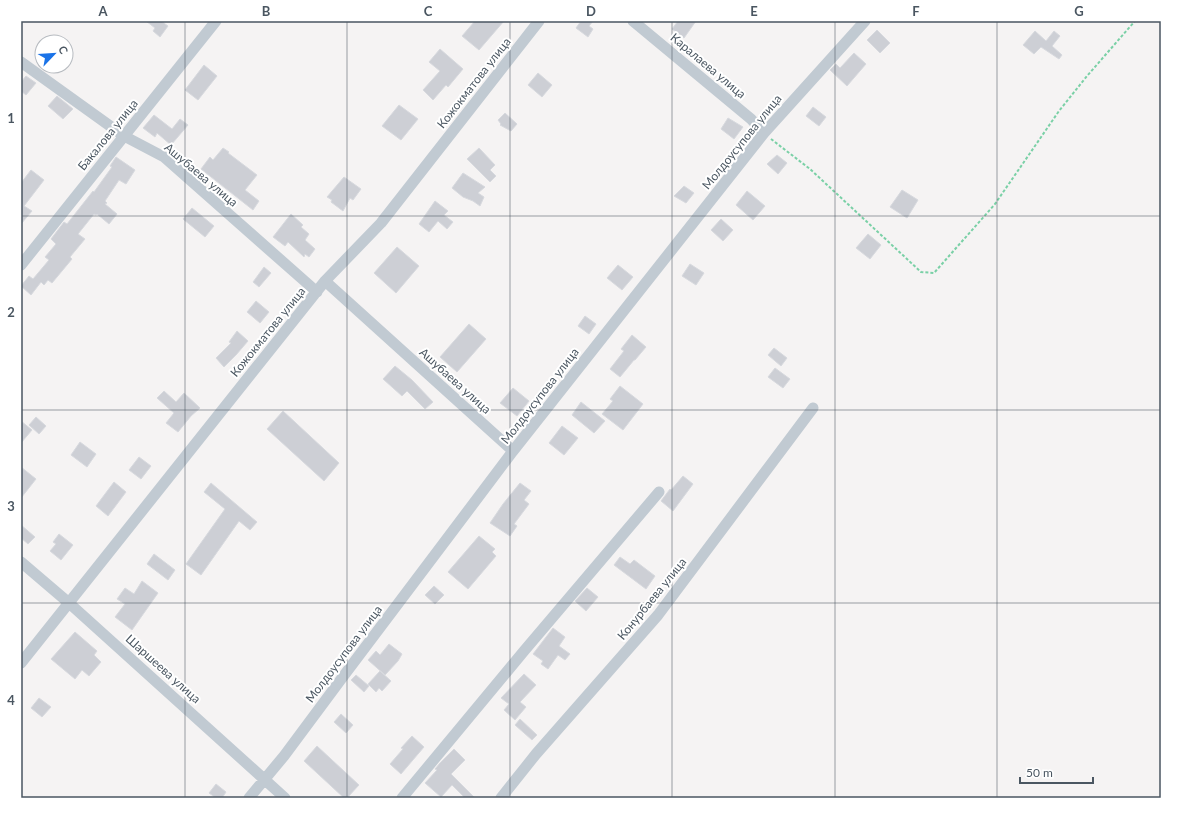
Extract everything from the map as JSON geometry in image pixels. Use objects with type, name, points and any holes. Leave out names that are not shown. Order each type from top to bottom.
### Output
[{"type":"street","name":"Бакалова улица","points":[[21,265],[216,21]]},
{"type":"street","name":"Кожокматова улица","points":[[21,663],[325,281],[381,223],[539,21]]},
{"type":"street","name":"Каралаева улица","points":[[633,21],[752,119],[764,133]]},
{"type":"street","name":"Молдоусупова улица","points":[[250,798],[284,756],[513,451],[764,133],[865,21]]},
{"type":"street","name":"Ашубаева улица","points":[[21,62],[124,136],[164,157],[317,292]]},
{"type":"street","name":"Ашубаева улица","points":[[325,281],[513,451]]},
{"type":"street","name":"Конурбаева улица","points":[[501,798],[536,754],[658,615],[813,408]]},
{"type":"street","points":[[402,798],[659,492]]},
{"type":"street","name":"Шаршеева улица","points":[[21,562],[69,603],[285,798]]},
{"type":"path","points":[[764,133],[810,169],[921,272],[934,273],[995,204],[1059,111],[1134,21]]},
{"type":"building","points":[[146,21],[161,21],[168,26],[160,37],[153,31],[155,28]]},
{"type":"building","points":[[475,21],[504,21],[479,50],[462,36]]},
{"type":"building","points":[[581,21],[593,21],[589,26],[593,29],[588,37],[576,28]]},
{"type":"building","points":[[678,21],[696,21],[684,38],[672,29]]},
{"type":"building","points":[[877,30],[890,43],[880,53],[867,40]]},
{"type":"building","points":[[1035,31],[1046,41],[1054,31],[1060,36],[1052,46],[1062,55],[1059,59],[1041,47],[1034,54],[1023,45]]},
{"type":"building","points":[[440,49],[463,69],[448,87],[446,85],[433,100],[423,90],[440,71],[429,62]]},
{"type":"building","points":[[854,53],[866,64],[847,86],[830,70],[836,64],[840,68]]},
{"type":"building","points":[[204,65],[217,76],[198,100],[185,90]]},
{"type":"building","points":[[538,73],[552,85],[542,97],[528,85]]},
{"type":"building","points":[[26,76],[36,83],[26,95],[21,91],[21,82]]},
{"type":"building","points":[[57,96],[73,109],[63,119],[48,106]]},
{"type":"building","points":[[399,105],[418,119],[401,140],[382,126]]},
{"type":"building","points":[[813,107],[826,117],[819,126],[806,116]]},
{"type":"building","points":[[505,113],[517,124],[511,131],[500,125],[501,124],[498,120]]},
{"type":"building","points":[[154,115],[172,129],[180,119],[188,125],[171,145],[157,133],[155,137],[143,128]]},
{"type":"building","points":[[728,118],[743,127],[734,139],[721,129]]},
{"type":"building","points":[[223,148],[257,175],[245,190],[259,201],[253,210],[201,169],[210,157],[213,160]]},
{"type":"building","points":[[479,148],[495,165],[490,170],[496,176],[490,182],[467,159]]},
{"type":"building","points":[[777,155],[787,163],[778,174],[767,164]]},
{"type":"building","points":[[116,157],[135,170],[126,184],[119,180],[105,201],[107,203],[105,204],[117,214],[109,224],[97,214],[94,214],[78,234],[85,239],[70,257],[72,259],[52,283],[48,280],[44,285],[41,282],[31,295],[21,286],[29,276],[33,279],[49,260],[45,257],[56,244],[51,239],[64,222],[67,224],[93,191],[94,192],[112,167],[110,166]]},
{"type":"building","points":[[31,170],[44,180],[24,206],[32,211],[21,224],[21,183]]},
{"type":"building","points":[[463,173],[485,187],[478,193],[484,197],[480,206],[463,197],[452,188]]},
{"type":"building","points":[[344,177],[361,189],[353,200],[350,198],[343,211],[327,197]]},
{"type":"building","points":[[684,186],[694,193],[686,203],[674,196]]},
{"type":"building","points":[[902,190],[918,200],[907,218],[890,207]]},
{"type":"building","points":[[747,191],[765,206],[753,220],[736,205]]},
{"type":"building","points":[[435,201],[448,211],[444,215],[453,222],[447,229],[438,221],[429,232],[419,224]]},
{"type":"building","points":[[192,208],[214,226],[205,237],[183,219]]},
{"type":"building","points":[[291,214],[303,225],[301,227],[309,234],[305,240],[315,249],[309,257],[305,254],[304,257],[288,242],[285,246],[273,237]]},
{"type":"building","points":[[721,219],[733,230],[723,241],[711,230]]},
{"type":"building","points":[[868,234],[881,245],[870,259],[856,248]]},
{"type":"building","points":[[397,247],[419,266],[396,293],[374,273]]},
{"type":"building","points":[[690,264],[704,273],[696,285],[682,276]]},
{"type":"building","points":[[618,265],[633,277],[622,290],[607,278]]},
{"type":"building","points":[[264,267],[271,273],[259,287],[253,282]]},
{"type":"building","points":[[256,301],[269,312],[260,323],[247,312]]},
{"type":"building","points":[[585,316],[596,324],[589,334],[578,326]]},
{"type":"building","points":[[469,324],[486,339],[457,372],[440,357]]},
{"type":"building","points":[[237,331],[248,341],[224,367],[216,358],[231,343],[229,342]]},
{"type":"building","points":[[632,335],[646,347],[620,377],[610,369],[624,351],[621,349]]},
{"type":"building","points":[[774,348],[787,358],[781,366],[768,355]]},
{"type":"building","points":[[395,366],[412,380],[433,402],[425,409],[407,391],[402,396],[383,379]]},
{"type":"building","points":[[775,368],[790,379],[783,388],[768,377]]},
{"type":"building","points":[[620,386],[643,404],[623,430],[602,414],[613,401],[610,399]]},
{"type":"building","points":[[513,388],[529,401],[517,416],[500,403]]},
{"type":"building","points":[[164,391],[176,402],[184,393],[200,408],[191,416],[178,432],[166,423],[174,413],[157,398]]},
{"type":"building","points":[[581,402],[605,421],[594,433],[572,415]]},
{"type":"building","points":[[283,411],[339,463],[324,481],[267,429]]},
{"type":"building","points":[[36,417],[46,426],[39,434],[29,425]]},
{"type":"building","points":[[21,421],[32,430],[21,443]]},
{"type":"building","points":[[562,426],[578,438],[564,455],[549,443]]},
{"type":"building","points":[[80,442],[96,454],[87,467],[71,455]]},
{"type":"building","points":[[139,457],[151,466],[141,479],[129,470]]},
{"type":"building","points":[[21,467],[36,479],[21,498]]},
{"type":"building","points":[[683,476],[693,484],[673,511],[661,501]]},
{"type":"building","points":[[114,482],[126,492],[108,516],[96,506]]},
{"type":"building","points":[[211,483],[257,522],[250,530],[239,521],[201,575],[186,564],[225,509],[204,492]]},
{"type":"building","points":[[520,483],[531,491],[524,500],[529,504],[514,524],[517,526],[510,536],[490,523]]},
{"type":"building","points":[[21,525],[35,537],[28,544],[21,538]]},
{"type":"building","points":[[59,534],[73,545],[61,560],[50,551],[56,544],[53,542]]},
{"type":"building","points":[[479,536],[495,549],[492,552],[496,556],[468,589],[448,572]]},
{"type":"building","points":[[154,554],[175,570],[168,580],[147,564]]},
{"type":"building","points":[[620,557],[630,564],[634,560],[655,576],[646,589],[614,565]]},
{"type":"building","points":[[142,581],[158,593],[132,630],[115,617],[125,604],[117,599],[125,588],[134,594]]},
{"type":"building","points":[[434,586],[444,595],[435,604],[425,595]]},
{"type":"building","points":[[587,588],[598,597],[586,611],[575,601]]},
{"type":"building","points":[[553,628],[565,637],[559,646],[570,654],[565,660],[558,655],[548,669],[541,664],[543,661],[533,654]]},
{"type":"building","points":[[75,632],[97,651],[94,655],[101,662],[89,676],[82,670],[75,679],[51,659]]},
{"type":"building","points":[[389,644],[402,654],[398,661],[385,675],[368,660],[376,651],[380,655]]},
{"type":"building","points":[[380,671],[391,681],[382,691],[379,688],[376,692],[368,684]]},
{"type":"building","points":[[524,674],[536,685],[520,702],[526,707],[515,720],[504,710],[509,704],[501,698]]},
{"type":"building","points":[[356,675],[369,686],[364,692],[351,680]]},
{"type":"building","points":[[39,698],[51,707],[42,717],[31,708]]},
{"type":"building","points":[[341,714],[353,725],[346,733],[334,722]]},
{"type":"building","points":[[520,719],[537,735],[532,740],[515,725]]},
{"type":"building","points":[[412,736],[424,747],[401,774],[390,764],[403,749],[401,748]]},
{"type":"building","points":[[317,746],[359,785],[347,798],[344,798],[304,761]]},
{"type":"building","points":[[454,749],[465,760],[451,774],[475,798],[465,798],[452,785],[441,797],[425,783],[437,770],[435,769],[440,763]]},
{"type":"building","points":[[216,784],[226,792],[222,798],[216,798],[209,793]]}]
